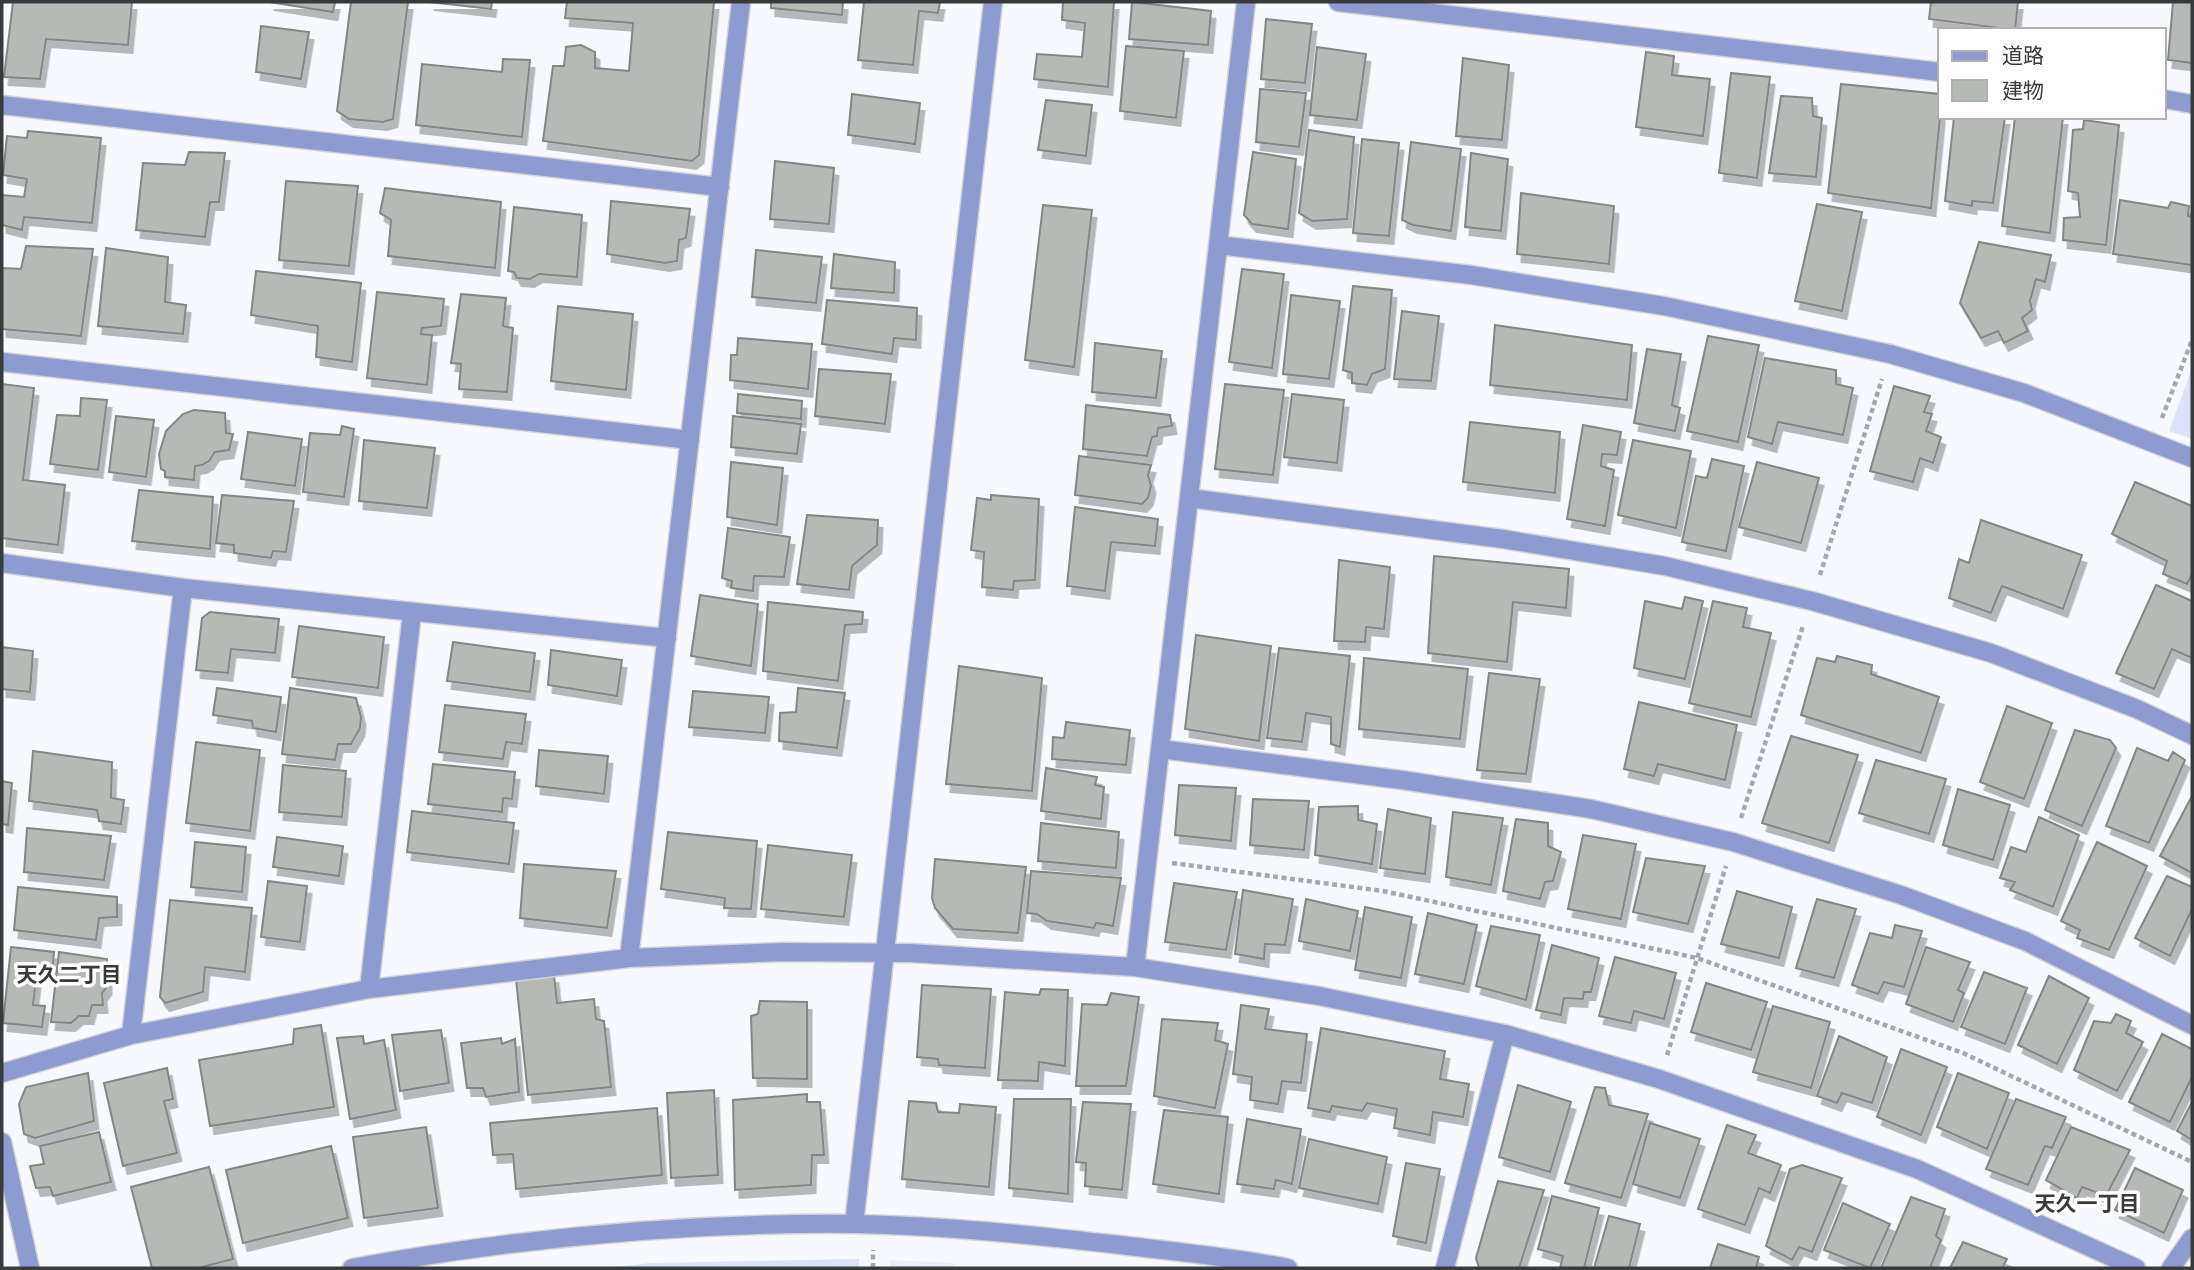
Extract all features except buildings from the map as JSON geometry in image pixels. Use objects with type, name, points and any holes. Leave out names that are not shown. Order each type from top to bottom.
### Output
[{"type":"street","points":[[629,958],[741,2]]},
{"type":"street","points":[[854,1224],[993,2]]},
{"type":"street","points":[[1135,967],[1246,2]]},
{"type":"street","points":[[1338,2],[1938,72]]},
{"type":"street","points":[[2166,99],[2192,104]]},
{"type":"street","points":[[2,105],[720,187]]},
{"type":"street","points":[[1218,245],[1471,275],[1664,306],[1890,354],[2024,393],[2192,458]]},
{"type":"street","points":[[2,362],[690,440]]},
{"type":"street","points":[[1189,498],[1357,518],[1665,566],[1812,601],[1991,653],[2137,709],[2192,735]]},
{"type":"street","points":[[2,563],[183,588],[667,638]]},
{"type":"street","points":[[131,1035],[183,588]]},
{"type":"street","points":[[369,989],[412,613]]},
{"type":"street","points":[[1160,749],[1402,780],[1591,809],[1734,842],[1901,895],[2025,941],[2192,1025]]},
{"type":"street","points":[[2,1073],[131,1035],[369,989],[629,958],[885,953],[1135,967],[1319,996],[1506,1034],[1659,1079],[1917,1169],[2136,1268]]},
{"type":"street","points":[[1445,1268],[1506,1034]]},
{"type":"street","points":[[2,1142],[30,1268]]},
{"type":"street","points":[[352,1268],[479,1248],[606,1234],[854,1224],[1047,1236],[1288,1268]]},
{"type":"street","points":[[2171,1268],[2192,1237]]},
{"type":"path","points":[[2153,442],[2192,340]]},
{"type":"path","points":[[1659,1079],[1890,354]]},
{"type":"path","points":[[1147,859],[1383,891],[1697,958],[1963,1053],[2192,1162]]},
{"type":"shaded area","points":[[2192,368],[2192,439],[2169,431]]},
{"type":"shaded area","points":[[859,1259],[859,1268],[602,1268],[651,1263]]},
{"type":"shaded area","points":[[890,1260],[953,1263],[957,1268],[890,1268]]},
{"type":"district","name":"天久二丁目","points":[[69,975]]},
{"type":"district","name":"天久一丁目","points":[[2087,1204]]}]
